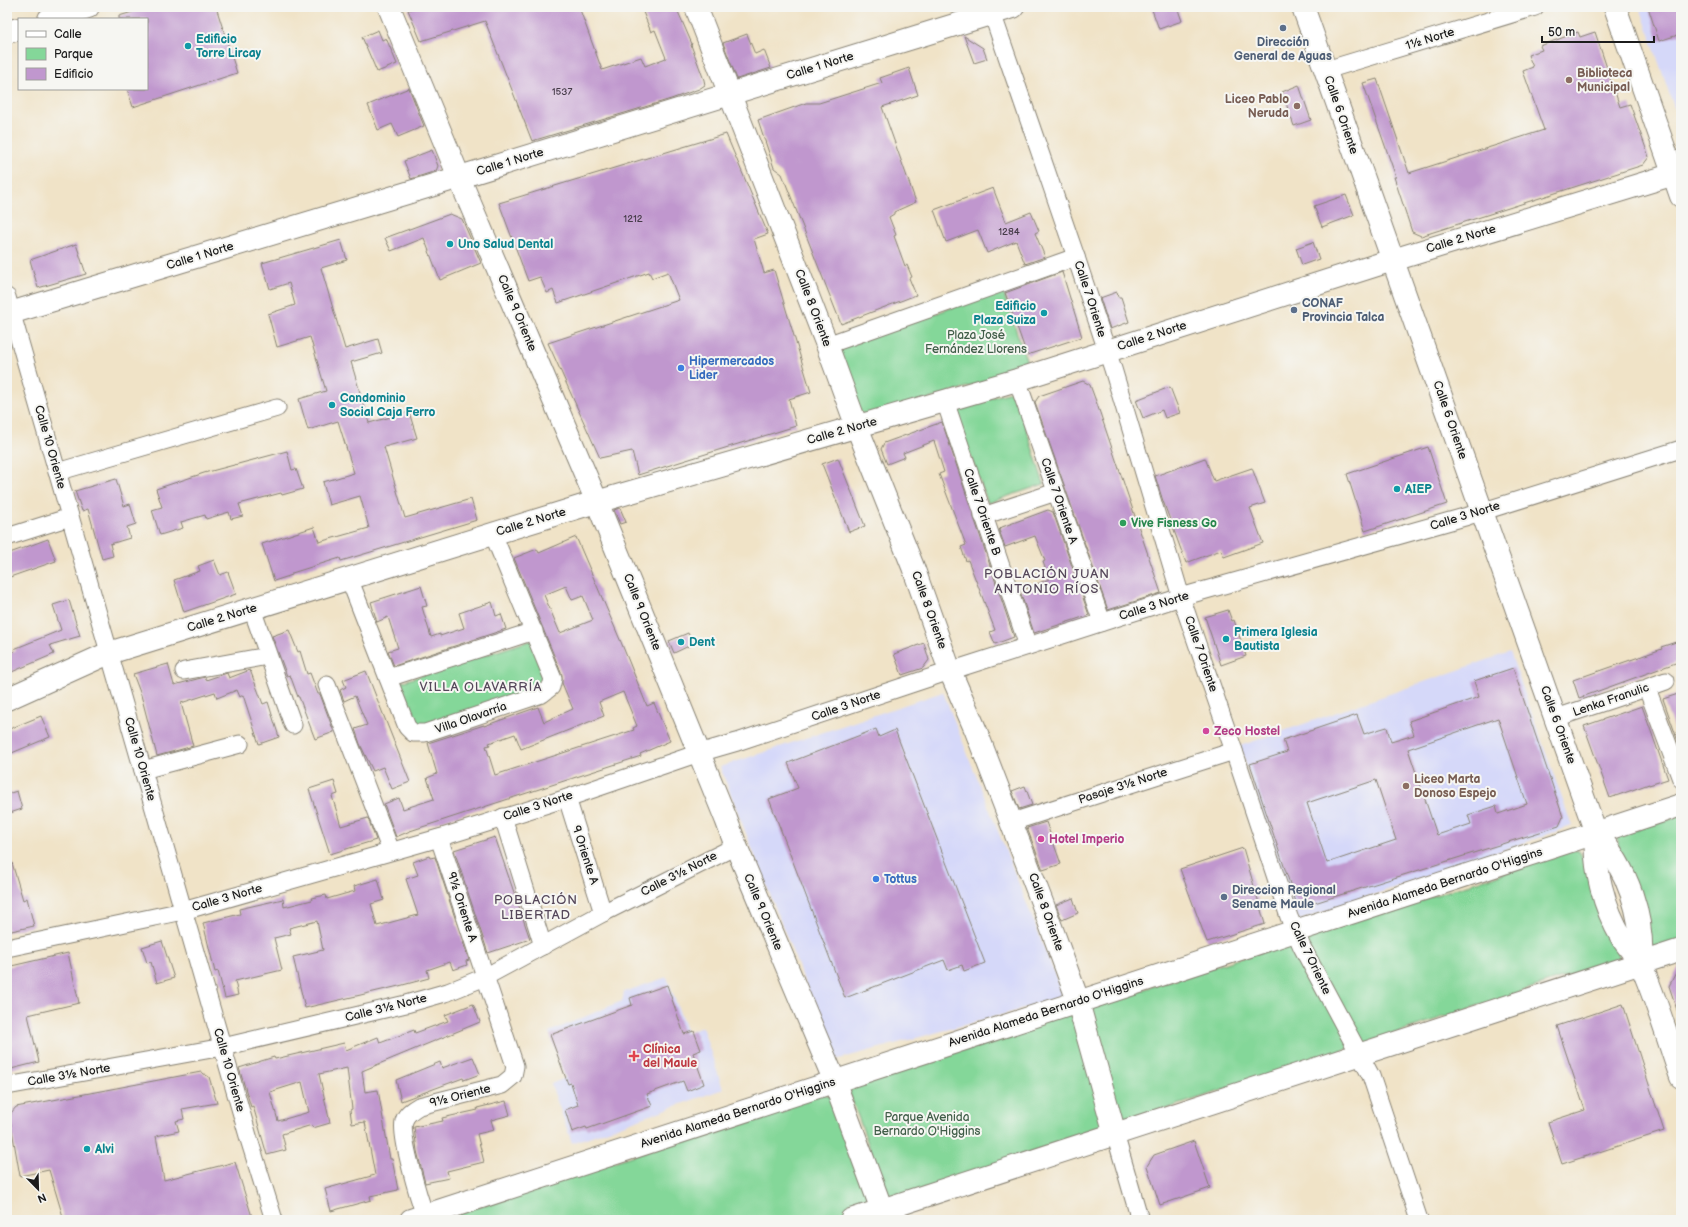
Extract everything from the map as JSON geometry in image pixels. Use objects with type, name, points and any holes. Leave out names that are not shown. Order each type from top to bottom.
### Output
[{"type":"main road","points":[[52,18],[88,7]]},
{"type":"main road","name":"Calle 9 Oriente","points":[[389,7],[597,502],[736,846],[834,1082],[884,1215]]},
{"type":"main road","name":"Calle 8 Oriente","points":[[696,7],[857,427],[913,567],[950,670],[976,731],[1043,904],[1078,1002],[1115,1134]]},
{"type":"main road","name":"Calle 6 Oriente","points":[[1303,7],[1596,833],[1606,844],[1620,867],[1631,890],[1638,915],[1642,950],[1641,964],[1681,1077]]},
{"type":"main road","points":[[1615,7],[1677,173],[1681,196]]},
{"type":"main road","name":"Calle 1 Norte","points":[[8,308],[460,177],[730,94],[998,9]]},
{"type":"main road","points":[[7,32],[18,28]]},
{"type":"main road","name":"Calle 2 Norte","points":[[7,698],[109,653],[597,502],[1017,380],[1106,350],[1677,173]]},
{"type":"main road","name":"Avenida Alameda Bernardo O'Higgins","points":[[418,1218],[834,1082],[931,1048],[1295,932],[1681,805]]},
{"type":"main road","points":[[851,1220],[884,1215],[1115,1134],[1681,950]]},
{"type":"street","name":"1½ Norte","points":[[1326,70],[1535,7]]},
{"type":"street","name":"Calle 7 Oriente","points":[[998,9],[1106,350],[1181,597],[1295,932],[1370,1076],[1419,1220]]},
{"type":"street","points":[[827,346],[1076,257]]},
{"type":"street","name":"Calle 10 Oriente","points":[[8,308],[58,472],[183,911],[274,1220]]},
{"type":"street","name":"Calle 7 Oriente A","points":[[1017,380],[1102,622]]},
{"type":"street","name":"Calle 7 Oriente B","points":[[945,401],[1028,646]]},
{"type":"street","points":[[58,472],[277,408]]},
{"type":"street","name":"Calle 3 Norte","points":[[7,948],[183,911],[439,838],[737,742],[950,670],[1181,597],[1483,511],[1681,449]]},
{"type":"street","points":[[983,516],[1056,492]]},
{"type":"street","points":[[7,537],[70,518]]},
{"type":"street","name":"Villa Olavarría","points":[[350,578],[406,727],[413,733],[425,733],[542,694],[551,687],[553,678],[493,534]]},
{"type":"street","points":[[252,609],[293,725]]},
{"type":"street","points":[[388,678],[534,632]]},
{"type":"street","points":[[184,671],[268,656]]},
{"type":"street","name":"Lenka Franulic","points":[[1556,718],[1642,689],[1645,690],[1666,681]]},
{"type":"street","points":[[327,685],[391,851]]},
{"type":"street","points":[[1645,690],[1648,691],[1681,779]]},
{"type":"street","points":[[143,770],[240,744]]},
{"type":"street","name":"Pasaje 3½ Norte","points":[[1012,822],[1234,751]]},
{"type":"street","name":"9 Oriente A","points":[[566,798],[603,913]]},
{"type":"street","points":[[503,817],[543,946]]},
{"type":"street","name":"9½ Oriente A","points":[[439,838],[484,977]]},
{"type":"street","name":"Calle 3½ Norte","points":[[7,1086],[223,1047],[406,1004],[448,992],[484,977],[603,913],[736,846]]},
{"type":"street","name":"9½ Oriente","points":[[418,1218],[404,1135],[404,1120],[407,1114],[419,1106],[502,1085],[510,1080],[514,1072],[514,1061],[484,977]]},
{"type":"street","name":"Calle 8 Oriente","points":[[1115,1134],[1140,1220]]},
{"type":"shaded area","points":[[1640,7],[1681,7],[1681,128]]},
{"type":"shaded area","name":"Liceo Marta Donoso Espejo","points":[[1510,652],[1572,826],[1298,921],[1240,746]]},
{"type":"shaded area","points":[[943,692],[1064,998],[835,1060],[720,767]]},
{"type":"shaded area","name":"Clínica del Maule","points":[[667,977],[687,1033],[702,1027],[723,1089],[572,1143],[551,1084],[565,1078],[549,1032],[622,1001],[624,992]]},
{"type":"green space","name":"Plaza José Fernández Llorens","points":[[1002,289],[1029,368],[871,417],[861,413],[834,351]]},
{"type":"green space","points":[[1014,391],[1044,484],[988,503],[953,409]]},
{"type":"green space","points":[[532,640],[548,685],[415,731],[398,683]]},
{"type":"green space","points":[[1681,815],[1681,941],[1654,949],[1651,946],[1618,846],[1618,838],[1623,834]]},
{"type":"green space","name":"Parque Avenida Bernardo O'Higgins","points":[[1575,850],[1579,851],[1581,854],[1619,955],[1619,959],[897,1198],[887,1195],[849,1092],[854,1083]]},
{"type":"green space","name":"Parque Avenida Bernardo O'Higgins","points":[[822,1093],[832,1097],[870,1200],[867,1208],[829,1220],[437,1220]]},
{"type":"building","name":"Edificio Torre Lircay","points":[[149,7],[216,7],[237,73],[133,107],[127,90],[148,90],[148,18],[119,18],[119,16]]},
{"type":"building","points":[[416,7],[579,7],[602,70],[641,57],[645,66],[666,58],[655,30],[651,32],[641,7],[676,7],[692,44],[691,45],[705,85],[699,89],[671,99],[532,141],[485,21],[421,41],[408,10]]},
{"type":"building","points":[[1151,7],[1177,7],[1182,21],[1159,29]]},
{"type":"building","points":[[1648,7],[1681,7],[1681,34],[1659,41]]},
{"type":"building","points":[[378,30],[382,40],[386,38],[397,64],[377,72],[362,37]]},
{"type":"building","points":[[1578,32],[1580,37],[1595,32],[1620,107],[1630,104],[1649,157],[1643,165],[1421,236],[1412,232],[1394,177],[1396,177],[1363,83],[1377,79],[1409,173],[1544,130],[1523,71],[1533,67],[1528,55],[1542,50],[1540,46]]},
{"type":"building","points":[[747,34],[755,54],[764,50],[771,68],[737,79],[723,43]]},
{"type":"building","points":[[964,36],[983,48],[987,59],[974,63]]},
{"type":"building","points":[[909,68],[918,95],[882,107],[916,202],[894,212],[894,214],[889,217],[905,266],[907,265],[912,277],[909,278],[916,295],[841,324],[782,174],[774,168],[758,120],[806,103],[819,103],[882,83],[880,78]]},
{"type":"building","name":"Liceo Pablo Neruda","points":[[1299,85],[1311,120],[1294,126],[1282,92]]},
{"type":"building","points":[[409,88],[424,126],[398,137],[392,124],[378,130],[368,105]]},
{"type":"building","points":[[726,134],[768,234],[754,239],[764,273],[774,270],[811,392],[789,399],[796,426],[638,475],[632,451],[600,458],[548,343],[679,300],[668,272],[652,278],[649,272],[558,303],[553,290],[547,293],[540,277],[528,281],[499,203]]},
{"type":"building","points":[[432,150],[438,166],[436,171],[411,179],[404,161]]},
{"type":"building","points":[[993,188],[1006,222],[1031,212],[1039,231],[1035,233],[1045,257],[1025,264],[1016,241],[987,253],[978,230],[946,242],[934,210]]},
{"type":"building","points":[[1346,195],[1354,215],[1322,227],[1314,206]]},
{"type":"building","name":"Uno Salud Dental","points":[[450,214],[462,219],[481,263],[440,280],[424,238],[391,251],[385,238]]},
{"type":"building","name":"Condominio Social Caja Ferro","points":[[341,240],[347,260],[321,268],[345,349],[378,339],[382,353],[351,362],[369,423],[409,412],[417,438],[384,447],[405,518],[471,499],[477,520],[341,561],[340,558],[292,573],[292,575],[274,581],[262,544],[314,527],[319,542],[369,528],[360,496],[329,505],[323,482],[354,473],[338,421],[308,430],[299,399],[326,391],[310,337],[277,347],[268,314],[295,305],[289,283],[270,289],[262,263]]},
{"type":"building","points":[[1313,242],[1319,259],[1302,265],[1296,248]]},
{"type":"building","points":[[76,244],[86,274],[38,288],[30,260]]},
{"type":"building","name":"Edificio Plaza Suiza","points":[[1062,272],[1082,337],[1027,355],[1005,293]]},
{"type":"building","points":[[1117,292],[1118,297],[1121,297],[1129,322],[1110,329],[1100,298]]},
{"type":"building","points":[[1083,381],[1090,385],[1097,404],[1161,593],[1108,610],[1035,402],[1039,396]]},
{"type":"building","points":[[1170,387],[1180,413],[1165,418],[1162,410],[1143,418],[1136,400]]},
{"type":"building","points":[[942,422],[1014,637],[995,644],[990,632],[995,630],[968,560],[966,561],[961,547],[966,545],[939,474],[944,472],[934,441],[903,453],[905,457],[887,464],[881,449],[884,443]]},
{"type":"building","name":"AIEP","points":[[1428,447],[1447,504],[1365,531],[1347,474]]},
{"type":"building","points":[[287,451],[292,470],[296,469],[303,489],[239,504],[243,516],[231,519],[229,512],[206,519],[205,515],[181,522],[183,528],[160,535],[152,510],[162,507],[156,489],[204,473]]},
{"type":"building","points":[[838,458],[865,526],[849,532],[822,464]]},
{"type":"building","points":[[1205,458],[1214,481],[1252,468],[1265,503],[1250,508],[1263,543],[1224,557],[1221,550],[1186,563],[1155,476]]},
{"type":"building","points":[[116,479],[124,506],[130,504],[136,524],[127,527],[130,538],[110,544],[113,556],[102,559],[88,509],[82,511],[75,491]]},
{"type":"building","points":[[620,508],[626,522],[620,524],[614,510]]},
{"type":"building","points":[[1048,510],[1053,512],[1089,615],[1034,633],[1020,591],[1049,579],[1043,562],[1045,561],[1035,536],[1005,547],[999,530],[1002,527]]},
{"type":"building","points":[[576,537],[647,706],[654,703],[670,741],[640,754],[641,756],[410,831],[396,837],[384,804],[399,798],[403,809],[434,799],[427,778],[437,774],[428,743],[484,726],[538,707],[544,722],[573,709],[562,683],[562,675],[514,558],[537,549],[539,553]],"holes":[[[566,586],[572,600],[583,596],[593,620],[560,633],[544,595]],[[623,692],[637,726],[633,728],[634,730],[495,775],[486,746],[490,745],[489,743],[515,734],[521,749],[604,716],[599,702]]]},
{"type":"building","points":[[48,539],[56,561],[7,578],[7,554]]},
{"type":"building","points":[[214,560],[220,575],[228,572],[236,594],[184,612],[174,580],[200,571],[198,566]]},
{"type":"building","points":[[421,586],[427,606],[422,607],[431,637],[440,634],[440,636],[464,628],[459,613],[492,602],[496,616],[501,614],[506,629],[394,666],[388,651],[398,648],[388,617],[377,622],[371,602]]},
{"type":"building","points":[[69,600],[80,636],[50,645],[54,654],[7,674],[7,655],[15,651],[14,649],[61,630],[53,605]]},
{"type":"building","name":"Primera Iglesia Bautista","points":[[1228,610],[1232,621],[1234,620],[1246,656],[1221,665],[1205,617]]},
{"type":"building","points":[[289,630],[298,652],[300,651],[307,674],[310,673],[318,694],[320,694],[334,732],[315,739],[290,675],[287,676],[272,636]]},
{"type":"building","name":"Dent","points":[[688,633],[693,644],[674,653],[669,641]]},
{"type":"building","points":[[1676,642],[1681,661],[1579,698],[1573,680],[1662,649],[1661,647]]},
{"type":"building","points":[[924,643],[929,660],[923,668],[902,675],[894,654]]},
{"type":"building","points":[[168,664],[174,685],[205,677],[206,680],[227,673],[229,678],[250,670],[263,704],[268,702],[279,737],[259,744],[243,695],[240,697],[237,690],[217,698],[215,692],[181,703],[193,746],[157,756],[141,695],[133,674]]},
{"type":"building","points":[[1513,668],[1563,817],[1559,826],[1305,906],[1296,902],[1250,764],[1287,752],[1283,740],[1357,715],[1364,734],[1387,727],[1391,742],[1414,735],[1409,721],[1479,697],[1474,681]],"holes":[[[1498,718],[1527,804],[1498,814],[1496,806],[1468,815],[1471,824],[1437,835],[1408,749]],[[1376,780],[1396,840],[1327,863],[1307,803]]]},
{"type":"building","points":[[366,671],[410,782],[392,789],[383,767],[373,771],[360,744],[355,729],[367,725],[355,696],[344,701],[340,690],[346,687],[343,680]]},
{"type":"building","points":[[1681,693],[1681,744],[1679,744],[1663,699]]},
{"type":"building","points":[[1642,706],[1668,779],[1610,798],[1584,726]]},
{"type":"building","points":[[41,716],[50,737],[7,755],[7,730]]},
{"type":"building","name":"Tottus","points":[[876,729],[879,737],[895,730],[985,963],[964,971],[962,965],[948,970],[944,960],[845,998],[769,799],[798,788],[788,763]]},
{"type":"building","points":[[334,781],[338,794],[332,796],[341,826],[368,818],[376,840],[330,854],[309,789]]},
{"type":"building","points":[[1025,786],[1032,805],[1019,809],[1012,791]]},
{"type":"building","points":[[17,791],[22,809],[7,814],[7,794]]},
{"type":"building","points":[[1046,822],[1061,864],[1043,870],[1027,828]]},
{"type":"building","points":[[495,837],[530,939],[488,953],[454,850]]},
{"type":"building","name":"Direccion Regional Sename Maule","points":[[1243,848],[1265,924],[1207,942],[1180,869]]},
{"type":"building","points":[[10,856],[23,900],[27,898],[34,926],[7,932],[7,857]]},
{"type":"building","points":[[429,856],[430,858],[435,857],[469,960],[466,961],[467,965],[453,970],[450,962],[427,970],[429,978],[305,1008],[293,957],[323,950],[317,921],[289,928],[291,934],[274,938],[282,970],[235,981],[238,995],[225,998],[218,971],[215,972],[203,923],[240,914],[239,909],[283,899],[284,907],[312,900],[311,898],[326,895],[327,899],[355,891],[354,886],[378,879],[384,900],[371,904],[377,926],[418,915],[406,879],[418,875],[413,862]]},
{"type":"building","points":[[1073,898],[1078,913],[1062,920],[1056,905]]},
{"type":"building","points":[[162,941],[174,978],[157,983],[151,962],[147,963],[142,947]]},
{"type":"building","points":[[68,953],[79,1003],[28,1015],[39,1062],[7,1070],[7,967]]},
{"type":"building","points":[[1681,963],[1681,1016],[1679,1016],[1669,986]]},
{"type":"building","name":"Clínica del Maule","points":[[667,985],[684,1034],[694,1031],[701,1050],[693,1053],[704,1084],[687,1091],[683,1081],[647,1094],[652,1106],[587,1129],[586,1127],[572,1132],[565,1110],[578,1105],[571,1083],[568,1084],[550,1035],[632,1005],[630,998]]},
{"type":"building","points":[[473,1004],[480,1022],[362,1071],[365,1092],[378,1090],[390,1159],[392,1159],[398,1190],[370,1196],[371,1200],[331,1211],[325,1189],[375,1175],[365,1122],[352,1124],[350,1110],[352,1109],[347,1068],[319,1074],[330,1123],[313,1128],[312,1125],[282,1134],[286,1150],[267,1155],[253,1106],[251,1107],[239,1068],[274,1057],[275,1059],[344,1043],[346,1050],[378,1037],[380,1043],[414,1030],[415,1033],[448,1021],[445,1015]],"holes":[[[302,1082],[309,1112],[278,1121],[270,1092]]]},
{"type":"building","points":[[1623,1004],[1664,1131],[1562,1164],[1548,1122],[1585,1110],[1557,1026]]},
{"type":"building","points":[[473,1057],[480,1074],[464,1080],[463,1078],[401,1101],[396,1080],[440,1062],[442,1068]]},
{"type":"building","name":"Alvi","points":[[201,1072],[209,1077],[217,1103],[182,1109],[184,1119],[176,1121],[179,1131],[156,1136],[164,1180],[235,1162],[253,1220],[64,1220],[49,1170],[20,1176],[10,1119],[11,1113],[16,1107]]},
{"type":"building","points":[[506,1101],[510,1115],[491,1120],[494,1130],[477,1134],[484,1162],[447,1171],[449,1178],[425,1183],[417,1151],[414,1127],[443,1121],[442,1118],[478,1110],[477,1108]]},
{"type":"building","points":[[1194,1141],[1210,1188],[1160,1205],[1147,1166],[1154,1155]]},
{"type":"place","name":"Dirección General de Aguas","points":[[1283,28]]},
{"type":"place","name":"Edificio Torre Lircay","points":[[188,46]]},
{"type":"place","name":"Biblioteca Municipal","points":[[1569,80]]},
{"type":"place","name":"Liceo Pablo Neruda","points":[[1297,106]]},
{"type":"place","name":"Uno Salud Dental","points":[[450,244]]},
{"type":"place","name":"CONAF Provincia Talca","points":[[1294,310]]},
{"type":"place","name":"Edificio Plaza Suiza","points":[[1044,313]]},
{"type":"place","name":"Hipermercados Lider","points":[[681,368]]},
{"type":"place","name":"Condominio Social Caja Ferro","points":[[332,405]]},
{"type":"place","name":"AIEP","points":[[1397,489]]},
{"type":"place","name":"Vive Fisness Go","points":[[1123,523]]},
{"type":"place","name":"Primera Iglesia Bautista","points":[[1226,639]]},
{"type":"place","name":"Dent","points":[[681,642]]},
{"type":"place","name":"Zeco Hostel","points":[[1206,731]]},
{"type":"place","name":"Liceo Marta Donoso Espejo","points":[[1406,786]]},
{"type":"place","name":"Hotel Imperio","points":[[1041,839]]},
{"type":"place","name":"Tottus","points":[[876,879]]},
{"type":"place","name":"Direccion Regional Sename Maule","points":[[1224,897]]},
{"type":"place","name":"Clínica del Maule","points":[[634,1056]]},
{"type":"place","name":"Alvi","points":[[87,1149]]},
{"type":"district","name":"POBLACIÓN JUAN ANTONIO RÍOS","points":[[1047,582]]},
{"type":"district","name":"VILLA OLAVARRÍA","points":[[481,687]]},
{"type":"district","name":"POBLACIÓN LIBERTAD","points":[[536,908]]}]
